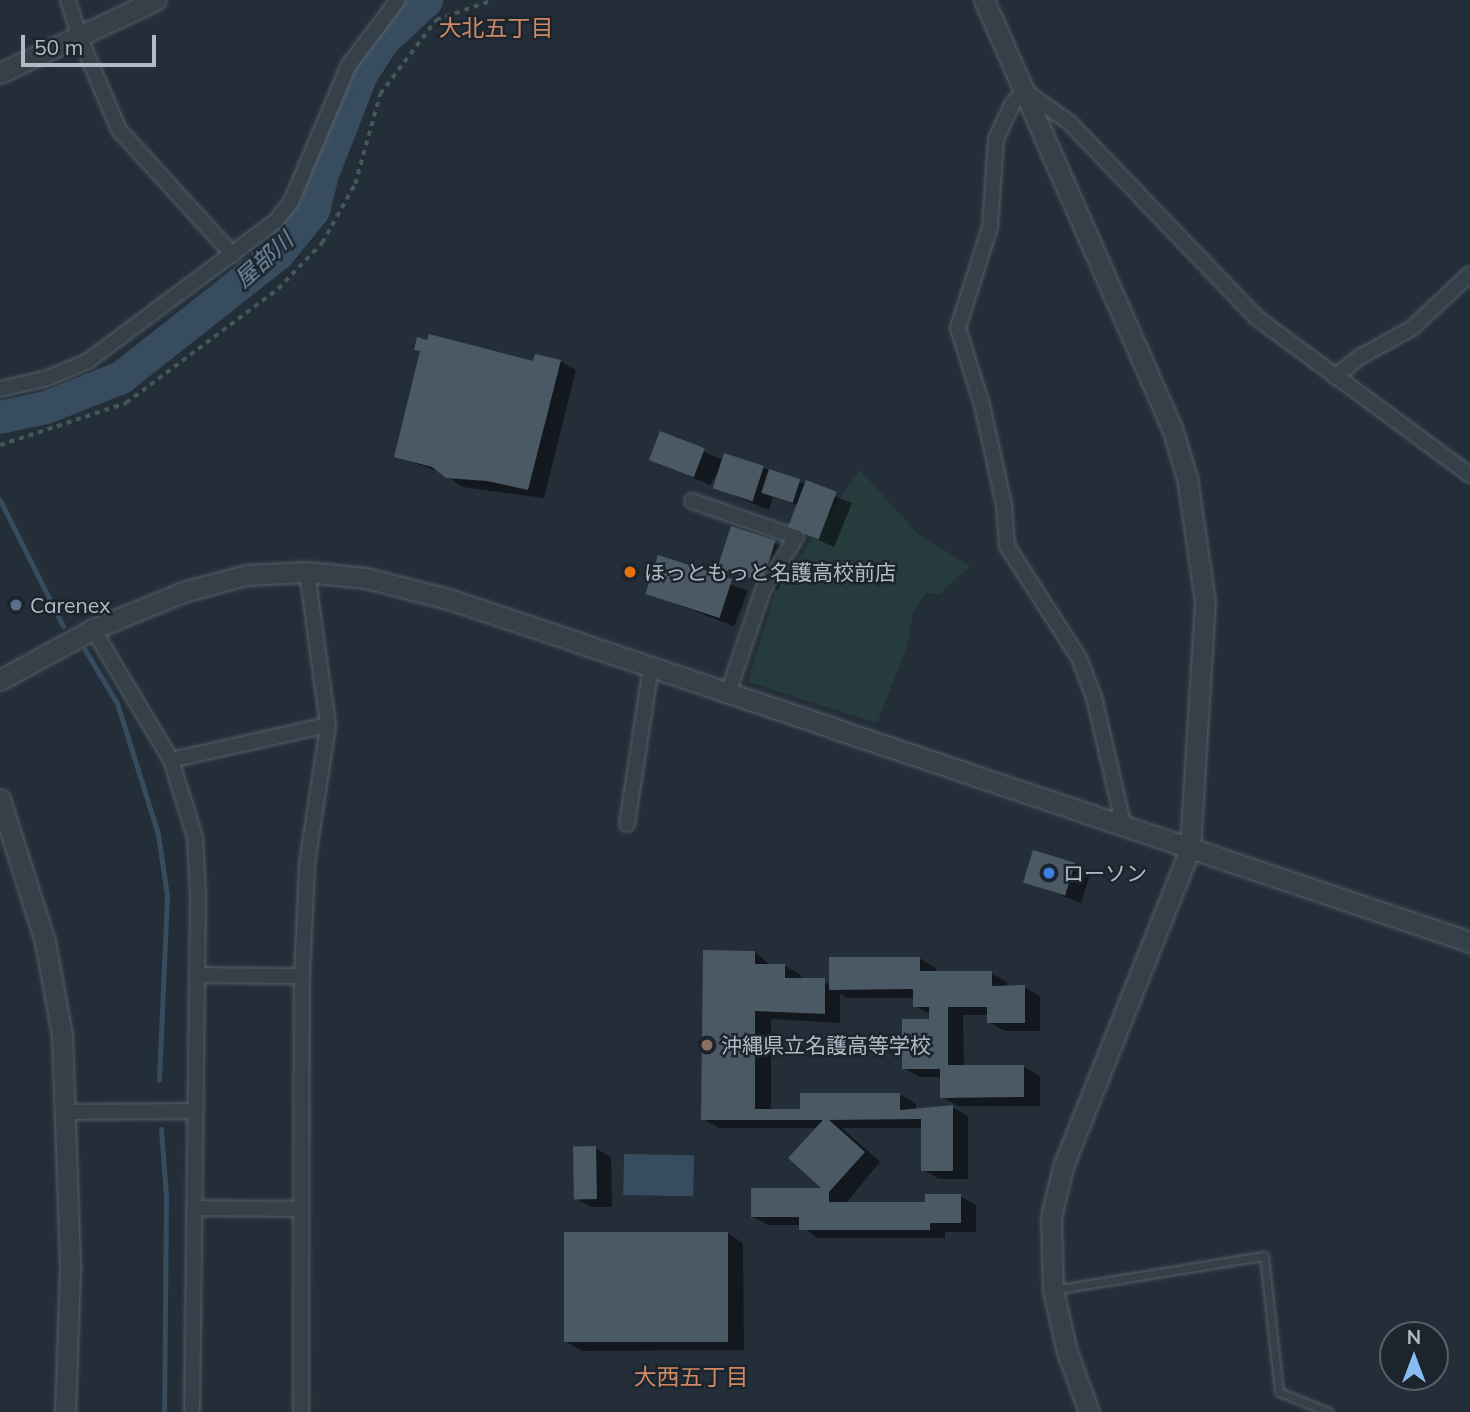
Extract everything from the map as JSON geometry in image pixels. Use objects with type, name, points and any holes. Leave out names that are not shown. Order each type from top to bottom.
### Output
[{"type":"street","points":[[68,0],[79,36],[119,130],[233,255]]},
{"type":"street","points":[[0,73],[156,0]]},
{"type":"street","points":[[0,389],[48,378],[88,361],[276,221],[291,202],[349,65],[398,0]]},
{"type":"street","points":[[984,0],[1147,368],[1187,478],[1205,602],[1189,849],[1063,1167],[1051,1217],[1053,1290],[1068,1352],[1089,1412]]},
{"type":"street","points":[[1025,91],[1070,123],[1257,317],[1470,475]]},
{"type":"street","points":[[1025,91],[1012,104],[996,139],[990,227],[958,328],[982,405],[1004,505],[1007,546],[1079,658],[1097,710],[1124,827]]},
{"type":"street","points":[[1335,377],[1360,357],[1412,328],[1470,274]]},
{"type":"street","points":[[692,501],[796,537],[763,590],[728,693]]},
{"type":"street","points":[[0,680],[93,629],[208,586],[247,575],[307,572],[366,578],[452,600],[1470,942]]},
{"type":"street","points":[[301,1412],[302,976],[307,864],[328,725],[307,572]]},
{"type":"street","points":[[93,629],[171,760],[195,837],[198,975],[192,1412]]},
{"type":"street","points":[[627,824],[651,668]]},
{"type":"street","points":[[171,760],[328,725]]},
{"type":"street","points":[[0,799],[45,942],[62,1035],[67,1112],[70,1269],[65,1412]]},
{"type":"street","points":[[198,975],[302,976]]},
{"type":"street","points":[[67,1112],[196,1111]]},
{"type":"street","points":[[195,1208],[300,1209]]},
{"type":"lane","points":[[1053,1290],[1264,1256],[1279,1392],[1329,1412]]},
{"type":"green space","points":[[860,470],[918,534],[970,566],[940,594],[926,593],[913,612],[907,647],[877,723],[748,682],[776,590]]},
{"type":"water","points":[[624,1154],[694,1155],[693,1196],[623,1195]]},
{"type":"building","points":[[429,334],[533,361],[535,354],[561,360],[528,490],[487,481],[446,478],[432,467],[394,457],[420,351],[414,350],[417,337],[427,340]]},
{"type":"building","points":[[660,431],[705,448],[694,477],[649,460]]},
{"type":"building","points":[[724,453],[764,466],[753,501],[713,488]]},
{"type":"building","points":[[769,469],[800,479],[793,503],[761,493]]},
{"type":"building","points":[[806,480],[837,492],[819,539],[788,528]]},
{"type":"building","points":[[731,526],[776,541],[762,582],[717,568]]},
{"type":"building","points":[[658,555],[732,579],[720,618],[645,594]]},
{"type":"building","name":"ローソン","points":[[1033,850],[1075,863],[1065,895],[1023,883]]},
{"type":"building","points":[[703,950],[755,951],[755,964],[785,964],[785,978],[825,978],[825,1014],[755,1011],[755,1109],[800,1109],[800,1093],[900,1093],[900,1110],[953,1105],[953,1171],[921,1171],[921,1119],[829,1120],[865,1152],[829,1192],[829,1202],[925,1202],[925,1194],[961,1194],[961,1223],[930,1223],[930,1230],[799,1230],[799,1217],[751,1217],[751,1188],[821,1188],[788,1158],[823,1120],[701,1120]]},
{"type":"building","points":[[829,957],[920,957],[920,971],[992,971],[992,986],[1025,985],[1025,1023],[987,1023],[987,1007],[948,1007],[948,1065],[1024,1065],[1024,1097],[940,1098],[940,1069],[902,1069],[902,1019],[929,1019],[929,1007],[913,1007],[913,989],[829,990]]},
{"type":"building","points":[[573,1146],[596,1146],[597,1199],[574,1199]]},
{"type":"building","points":[[564,1232],[728,1232],[728,1342],[564,1342]]},
{"type":"waterway","name":"屋部川","points":[[0,417],[46,407],[121,377],[278,253],[313,210],[322,174],[361,74],[383,40],[426,0]]},
{"type":"waterway","points":[[0,500],[63,626]]},
{"type":"waterway","points":[[85,650],[117,703],[158,834],[167,896],[159,1080]]},
{"type":"waterway","points":[[161,1129],[166,1196],[164,1412]]},
{"type":"place","name":"ほっともっと名護高校前店","points":[[630,572]]},
{"type":"place","name":"Carenex","points":[[16,605]]},
{"type":"place","name":"ローソン","points":[[1049,873]]},
{"type":"place","name":"沖縄県立名護高等学校","points":[[707,1045]]},
{"type":"district","name":"大北五丁目","points":[[496,28]]},
{"type":"district","name":"大西五丁目","points":[[691,1377]]}]
